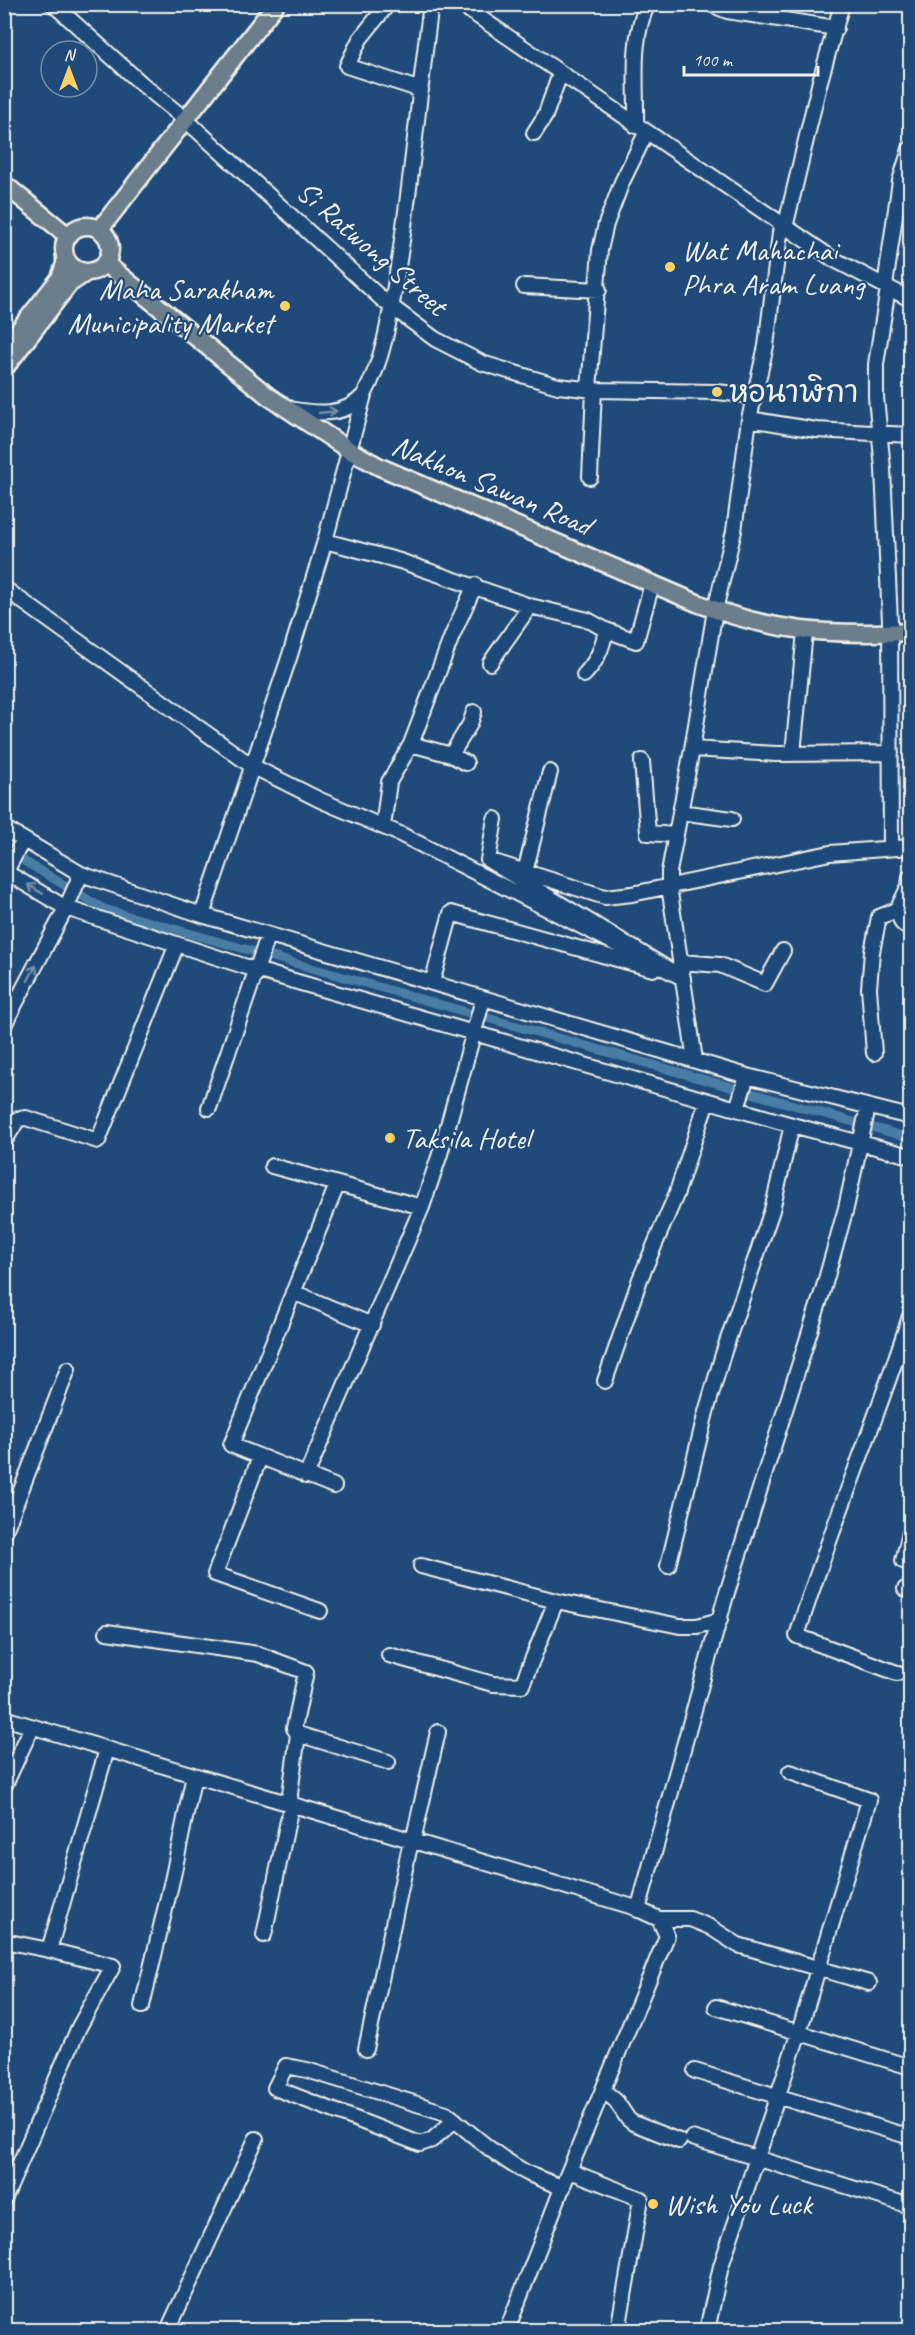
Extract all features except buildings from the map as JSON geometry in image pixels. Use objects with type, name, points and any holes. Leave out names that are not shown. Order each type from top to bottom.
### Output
[{"type":"main road","points":[[99,230],[276,4]]},
{"type":"main road","points":[[4,184],[68,236]]},
{"type":"main road","points":[[4,349],[60,278],[65,264],[65,242],[68,236],[83,226],[99,230],[109,241],[109,256],[105,263],[69,284],[4,369]]},
{"type":"main road","points":[[65,256],[73,267],[87,272]]},
{"type":"main road","name":"Nakhon Sawan Road","points":[[105,263],[268,396],[349,450],[380,467],[652,584],[715,610],[755,623],[805,632],[853,634],[910,632]]},
{"type":"street","name":"Si Ratwong Street","points":[[53,4],[186,120],[392,306],[435,339],[482,363],[558,386],[717,392],[754,396]]},
{"type":"street","points":[[388,4],[360,39],[347,66],[421,90]]},
{"type":"street","points":[[287,409],[312,413],[345,409],[358,402],[373,380],[392,306],[412,173],[431,4]]},
{"type":"street","points":[[460,4],[833,260],[910,299]]},
{"type":"street","points":[[710,4],[727,11],[836,28]]},
{"type":"street","points":[[695,1060],[669,886],[669,872],[715,610],[734,531],[749,419],[766,346],[783,227],[842,4]]},
{"type":"street","points":[[590,477],[591,389],[600,250],[607,222],[641,129],[636,56],[639,22],[647,5]]},
{"type":"street","points":[[534,133],[545,116],[560,74]]},
{"type":"street","points":[[891,847],[890,633],[876,364],[900,181],[910,149]]},
{"type":"street","points":[[524,286],[598,290]]},
{"type":"street","points":[[202,915],[289,658],[325,541],[364,395]]},
{"type":"street","points":[[749,419],[816,430],[910,435]]},
{"type":"street","points":[[325,541],[400,561],[475,585],[530,606],[588,620],[606,630],[636,641],[652,584]]},
{"type":"street","points":[[383,827],[389,782],[411,744],[452,636],[475,585]]},
{"type":"street","points":[[4,588],[252,766],[320,800],[383,827],[683,978]]},
{"type":"street","points":[[490,663],[530,606]]},
{"type":"street","points":[[584,675],[595,664],[601,652],[606,630]]},
{"type":"street","points":[[793,753],[805,632]]},
{"type":"street","points":[[451,755],[470,724],[474,712]]},
{"type":"street","points":[[411,744],[451,755],[466,763]]},
{"type":"street","points":[[692,750],[891,753]]},
{"type":"street","points":[[642,761],[648,833],[676,835]]},
{"type":"street","points":[[525,872],[550,772]]},
{"type":"street","points":[[680,812],[732,819]]},
{"type":"street","points":[[488,860],[495,819]]},
{"type":"street","points":[[4,828],[81,874],[202,915],[747,1077],[910,1117]]},
{"type":"street","points":[[23,840],[5,873],[66,908],[256,970],[707,1101],[910,1156]]},
{"type":"street","points":[[488,860],[605,897],[632,894],[830,853],[910,847]]},
{"type":"street","points":[[488,860],[683,978]]},
{"type":"street","points":[[4,1025],[66,908],[81,874]]},
{"type":"street","points":[[874,1053],[869,988],[872,952],[879,917],[897,910],[909,886],[910,877]]},
{"type":"street","points":[[897,910],[902,923],[910,930]]},
{"type":"street","points":[[432,983],[451,913],[683,978]]},
{"type":"street","points":[[209,1108],[268,936]]},
{"type":"street","points":[[5,1138],[18,1119],[26,1118],[98,1141],[177,944]]},
{"type":"street","points":[[681,962],[720,965],[765,984],[783,951]]},
{"type":"street","points":[[306,1476],[422,1207],[440,1154],[483,999]]},
{"type":"street","points":[[737,1109],[747,1077]]},
{"type":"street","points":[[605,1381],[640,1279],[676,1195],[707,1101]]},
{"type":"street","points":[[638,1910],[720,1620],[823,1290],[846,1208],[868,1107]]},
{"type":"street","points":[[668,1566],[706,1412],[723,1354],[772,1210],[792,1125]]},
{"type":"street","points":[[272,1166],[422,1207]]},
{"type":"street","points":[[334,1486],[231,1445],[337,1185]]},
{"type":"street","points":[[293,1292],[372,1325]]},
{"type":"street","points":[[897,1673],[797,1636],[823,1557],[888,1386],[905,1349],[910,1316]]},
{"type":"street","points":[[4,1534],[68,1369]]},
{"type":"street","points":[[260,1457],[215,1574],[320,1611]]},
{"type":"street","points":[[903,1560],[910,1532]]},
{"type":"street","points":[[421,1566],[556,1601],[680,1626],[697,1626],[720,1620]]},
{"type":"street","points":[[389,1655],[493,1684],[522,1685],[556,1601]]},
{"type":"street","points":[[107,1632],[258,1654],[306,1672],[294,1728],[298,1734],[388,1762]]},
{"type":"street","points":[[4,1718],[638,1910],[659,1919],[690,1919],[738,1945],[869,1983]]},
{"type":"street","points":[[4,1787],[32,1727]]},
{"type":"street","points":[[366,2049],[438,1732]]},
{"type":"street","points":[[264,1935],[291,1806],[290,1794],[298,1734]]},
{"type":"street","points":[[49,1950],[107,1749]]},
{"type":"street","points":[[707,2331],[721,2266],[799,2032],[869,1800],[790,1772]]},
{"type":"street","points":[[142,2006],[194,1775]]},
{"type":"street","points":[[507,2331],[667,1936],[659,1919]]},
{"type":"street","points":[[4,1941],[113,1966],[79,2027],[4,2200]]},
{"type":"street","points":[[716,2007],[910,2067]]},
{"type":"street","points":[[455,2120],[432,2140],[420,2145],[275,2088],[286,2066],[307,2070],[446,2113],[527,2173],[563,2188]]},
{"type":"street","points":[[695,2071],[777,2094],[910,2137]]},
{"type":"street","points":[[603,2090],[616,2101],[628,2120],[633,2123],[910,2206]]},
{"type":"street","points":[[168,2331],[255,2139]]},
{"type":"street","points":[[570,2171],[641,2199],[618,2331]]},
{"type":"waterway","points":[[4,849],[104,909],[910,1138]]},
{"type":"place","name":"Wat Mahachai Phra Aram Luang","points":[[670,267]]},
{"type":"place","name":"Maha Sarakham Municipality Market","points":[[285,306]]},
{"type":"place","name":"หอนาฬิกา","points":[[717,392]]},
{"type":"place","name":"Taksila Hotel","points":[[390,1138]]},
{"type":"place","name":"Wish You Luck","points":[[653,2204]]}]
